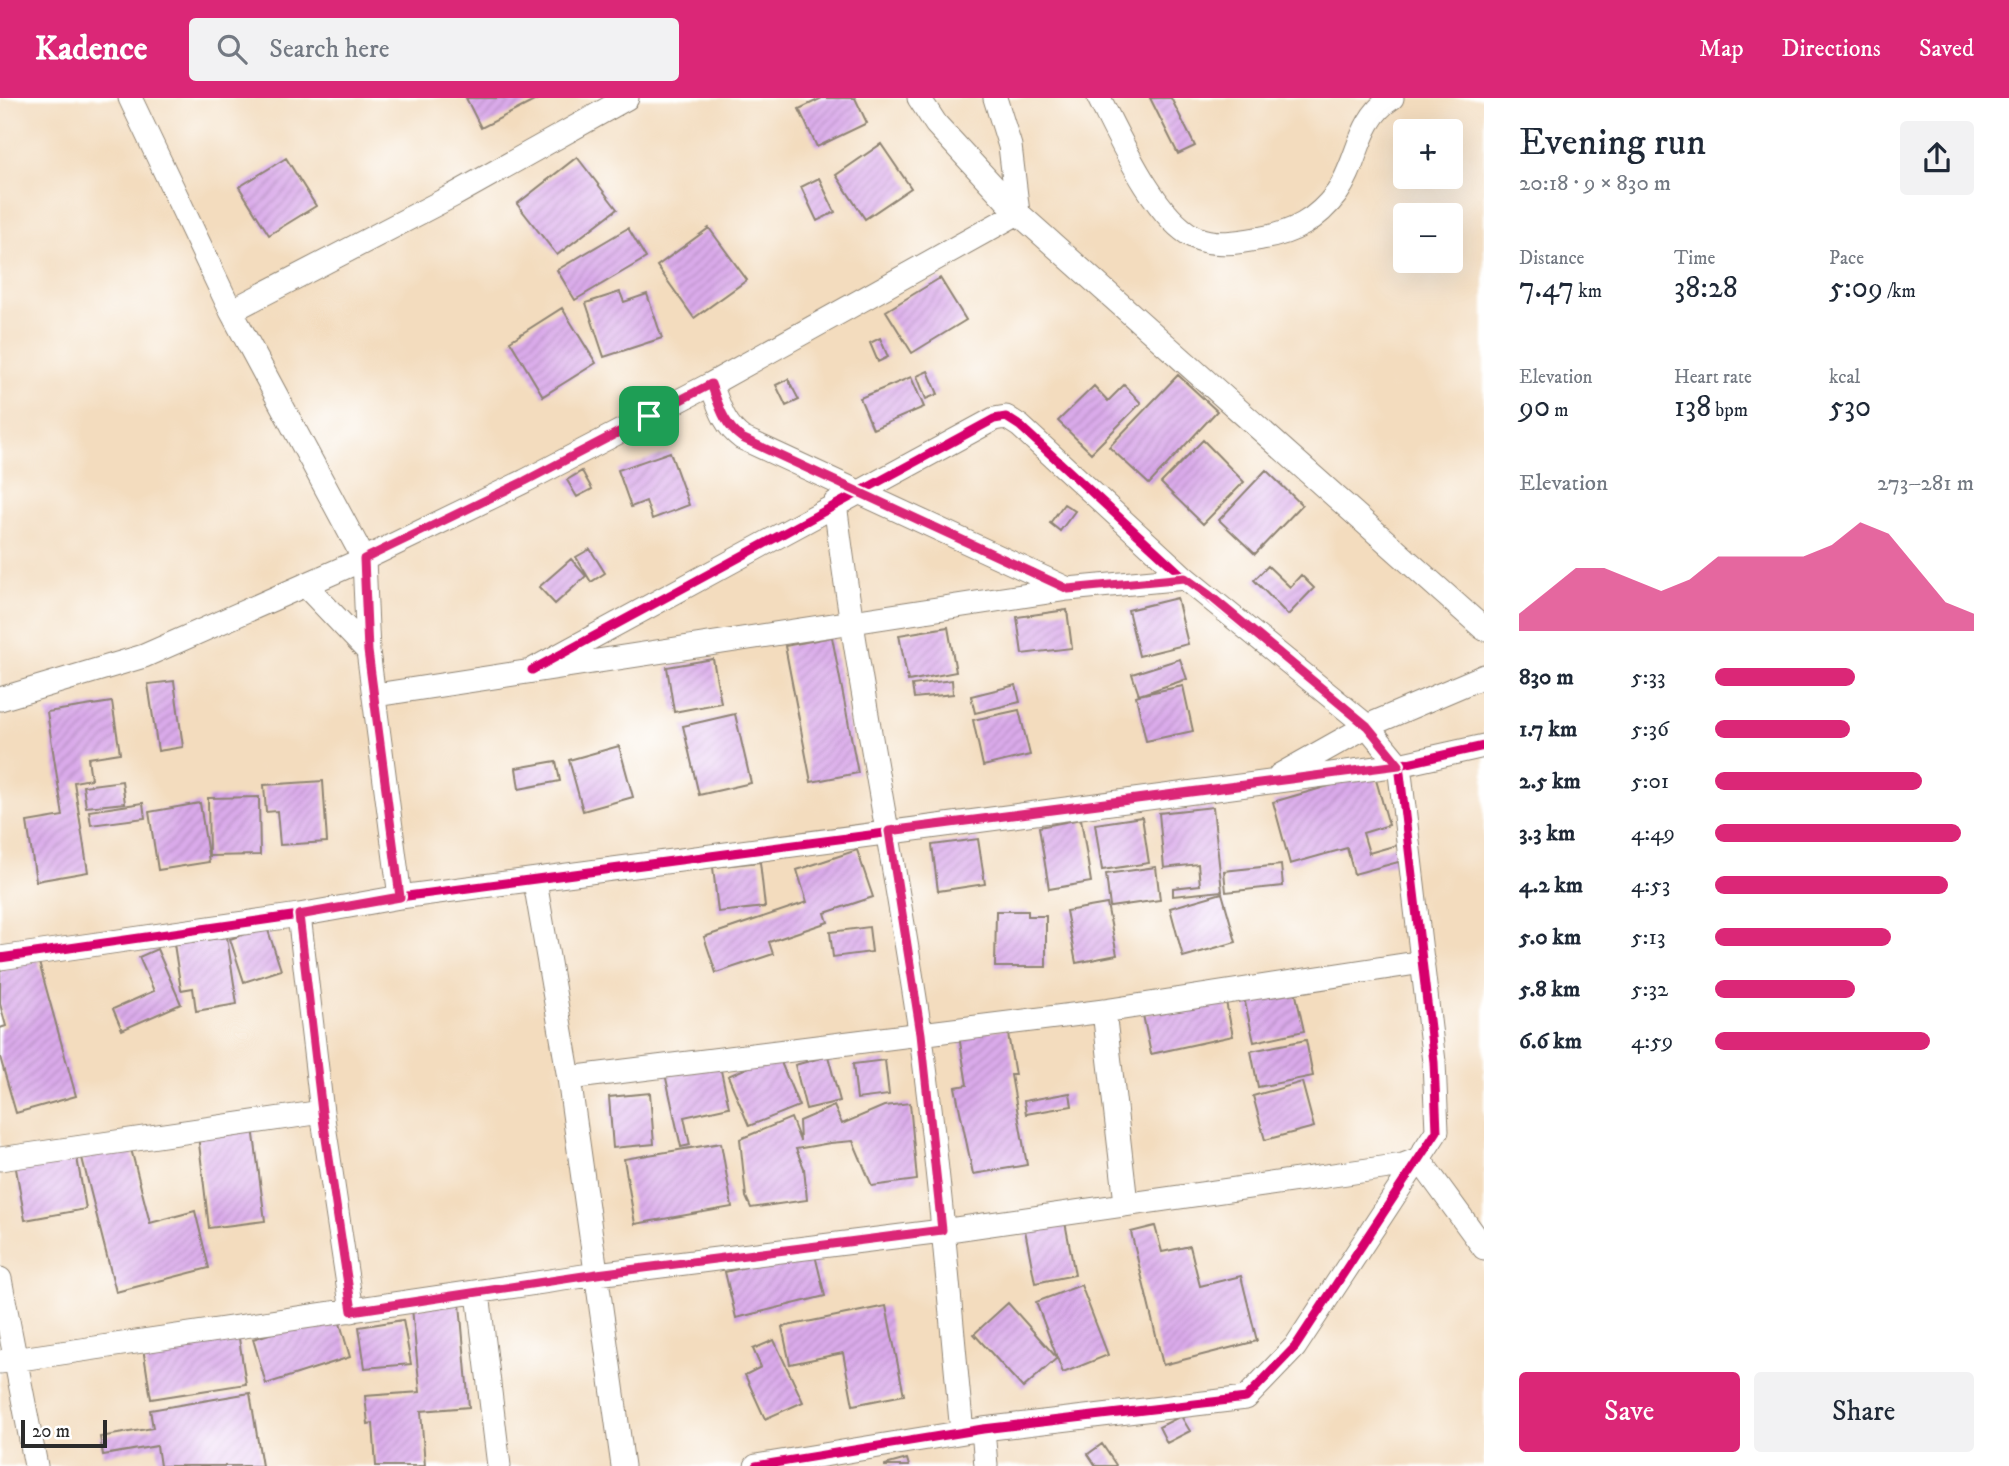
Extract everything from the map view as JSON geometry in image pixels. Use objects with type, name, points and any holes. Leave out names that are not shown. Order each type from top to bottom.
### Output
[{"type":"street","points":[[130,98],[231,312],[364,559],[368,651],[376,695],[400,897]]},
{"type":"street","points":[[231,312],[454,195],[627,98]]},
{"type":"street","points":[[919,98],[936,124],[1018,213],[1484,629]]},
{"type":"street","points":[[995,98],[1010,146],[1018,213]]},
{"type":"street","points":[[1100,98],[1168,219],[1195,238],[1226,244],[1290,233],[1315,215],[1337,192],[1366,122],[1381,105],[1392,98]]},
{"type":"street","points":[[0,699],[144,656],[364,559],[525,481],[711,384],[1018,213]]},
{"type":"street","points":[[711,384],[723,418],[730,429],[742,438],[860,490],[1068,589]]},
{"type":"street","points":[[532,670],[835,503],[994,419],[1006,417],[1020,426],[1185,578],[1367,726],[1399,765],[1434,1062],[1437,1131],[1295,1346],[1246,1398],[973,1430],[756,1466]]},
{"type":"street","points":[[835,503],[850,623],[889,831],[921,1034],[942,1230],[973,1430],[986,1466]]},
{"type":"street","points":[[376,695],[1068,589],[1185,578]]},
{"type":"street","points":[[305,584],[368,651]]},
{"type":"street","points":[[1269,782],[1367,726],[1484,676]]},
{"type":"street","points":[[0,958],[299,915],[400,897],[535,882],[889,831],[1399,765],[1484,746]]},
{"type":"street","points":[[535,882],[569,1077],[622,1466]]},
{"type":"street","points":[[299,915],[322,1112],[352,1311]]},
{"type":"street","points":[[569,1077],[1104,1011],[1423,962]]},
{"type":"street","points":[[1104,1011],[1126,1203]]},
{"type":"street","points":[[0,1159],[322,1112]]},
{"type":"street","points":[[6,1361],[597,1274],[942,1230],[1402,1165],[1419,1159]]},
{"type":"street","points":[[1419,1159],[1484,1248]]},
{"type":"street","points":[[0,1279],[6,1361],[36,1466]]},
{"type":"street","points":[[478,1293],[499,1466]]},
{"type":"building","points":[[466,98],[540,98],[481,128]]},
{"type":"building","points":[[822,98],[855,98],[867,123],[817,147],[799,109]]},
{"type":"building","points":[[1150,98],[1171,98],[1195,146],[1178,154]]},
{"type":"building","points":[[881,144],[911,188],[865,219],[836,175]]},
{"type":"building","points":[[577,157],[617,209],[557,255],[517,204]]},
{"type":"building","points":[[286,158],[316,206],[269,235],[239,187]]},
{"type":"building","points":[[819,178],[835,212],[817,221],[801,187]]},
{"type":"building","points":[[628,228],[646,258],[575,300],[557,270]]},
{"type":"building","points":[[709,228],[747,280],[694,318],[657,266]]},
{"type":"building","points":[[940,278],[966,320],[912,353],[886,311]]},
{"type":"building","points":[[620,292],[624,302],[647,294],[662,338],[604,357],[586,303]]},
{"type":"building","points":[[562,308],[596,363],[543,396],[510,341]]},
{"type":"building","points":[[880,338],[888,357],[878,362],[870,343]]},
{"type":"building","points":[[928,371],[938,394],[926,399],[917,376]]},
{"type":"building","points":[[1178,375],[1217,411],[1149,484],[1109,447]]},
{"type":"building","points":[[911,377],[924,407],[873,429],[860,398]]},
{"type":"building","points":[[788,379],[799,400],[786,406],[776,385]]},
{"type":"building","points":[[1124,385],[1141,403],[1091,453],[1058,421],[1094,386],[1108,401]]},
{"type":"building","points":[[1203,440],[1244,482],[1203,524],[1161,483]]},
{"type":"building","points":[[670,452],[689,505],[652,519],[646,501],[631,507],[618,470]]},
{"type":"building","points":[[1266,470],[1302,505],[1255,554],[1219,520]]},
{"type":"building","points":[[582,471],[592,489],[577,497],[567,480]]},
{"type":"building","points":[[1064,504],[1075,511],[1060,531],[1050,523]]},
{"type":"building","points":[[590,549],[605,573],[591,582],[576,557]]},
{"type":"building","points":[[571,559],[586,576],[555,604],[539,587]]},
{"type":"building","points":[[1268,566],[1290,587],[1301,575],[1314,588],[1288,615],[1254,580]]},
{"type":"building","points":[[1177,598],[1188,644],[1139,656],[1128,610]]},
{"type":"building","points":[[1067,610],[1072,648],[1022,654],[1017,617]]},
{"type":"building","points":[[948,627],[956,672],[908,681],[899,635]]},
{"type":"building","points":[[832,637],[858,773],[811,782],[785,646]]},
{"type":"building","points":[[713,659],[721,703],[674,712],[667,667]]},
{"type":"building","points":[[1180,659],[1187,679],[1139,695],[1132,674]]},
{"type":"building","points":[[952,680],[953,694],[914,698],[912,685]]},
{"type":"building","points":[[174,681],[183,747],[158,751],[148,684]]},
{"type":"building","points":[[1016,685],[1020,702],[975,713],[971,696]]},
{"type":"building","points":[[1183,686],[1193,731],[1146,741],[1136,696]]},
{"type":"building","points":[[112,702],[120,753],[88,758],[91,779],[74,782],[88,872],[36,881],[27,822],[63,816],[47,712]]},
{"type":"building","points":[[1019,710],[1030,755],[983,766],[973,720]]},
{"type":"building","points":[[735,714],[751,783],[699,795],[683,726]]},
{"type":"building","points":[[619,746],[633,797],[583,811],[569,760]]},
{"type":"building","points":[[556,761],[560,781],[519,789],[516,768]]},
{"type":"building","points":[[1374,773],[1389,825],[1363,833],[1369,853],[1397,845],[1402,861],[1354,874],[1347,848],[1290,864],[1273,802]]},
{"type":"building","points":[[122,781],[125,803],[86,807],[83,786]]},
{"type":"building","points":[[323,781],[327,842],[280,845],[277,811],[266,812],[264,785]]},
{"type":"building","points":[[259,797],[260,855],[209,856],[208,798]]},
{"type":"building","points":[[143,803],[145,818],[91,825],[89,811]]},
{"type":"building","points":[[200,803],[209,862],[158,870],[149,812]]},
{"type":"building","points":[[1213,807],[1222,891],[1173,896],[1173,888],[1200,885],[1198,864],[1164,868],[1159,813]]},
{"type":"building","points":[[1142,817],[1149,863],[1102,870],[1095,824]]},
{"type":"building","points":[[1081,819],[1091,882],[1049,889],[1039,827]]},
{"type":"building","points":[[978,839],[985,884],[938,891],[932,845]]},
{"type":"building","points":[[857,850],[873,897],[825,913],[828,922],[769,942],[773,954],[716,973],[704,937],[807,902],[797,870]]},
{"type":"building","points":[[760,862],[765,907],[718,912],[713,867]]},
{"type":"building","points":[[1281,865],[1283,886],[1226,892],[1224,871]]},
{"type":"building","points":[[1156,867],[1160,900],[1110,907],[1106,874]]},
{"type":"building","points":[[1222,893],[1236,942],[1183,957],[1170,908]]},
{"type":"building","points":[[1107,904],[1117,955],[1076,963],[1066,911]]},
{"type":"building","points":[[996,911],[1028,911],[1028,916],[1046,916],[1046,967],[995,967]]},
{"type":"building","points":[[267,927],[281,970],[244,982],[230,939]]},
{"type":"building","points":[[869,927],[872,952],[833,957],[830,932]]},
{"type":"building","points":[[227,937],[237,1004],[196,1011],[193,988],[181,990],[174,944]]},
{"type":"building","points":[[157,949],[181,1004],[122,1030],[113,1009],[154,991],[139,957]]},
{"type":"building","points":[[38,959],[76,1096],[16,1113],[0,1057],[0,1028],[6,1026],[0,1004],[0,970]]},
{"type":"building","points":[[1294,986],[1304,1031],[1254,1042],[1244,998]]},
{"type":"building","points":[[1225,997],[1233,1036],[1151,1054],[1143,1015]]},
{"type":"building","points":[[1007,1028],[1015,1075],[1011,1075],[1027,1165],[973,1174],[955,1087],[967,1085],[959,1036]]},
{"type":"building","points":[[1306,1040],[1313,1076],[1258,1087],[1251,1051]]},
{"type":"building","points":[[778,1055],[799,1106],[749,1126],[728,1076]]},
{"type":"building","points":[[828,1056],[840,1101],[806,1109],[795,1065]]},
{"type":"building","points":[[718,1057],[729,1107],[684,1117],[690,1145],[681,1147],[664,1069]]},
{"type":"building","points":[[885,1060],[889,1095],[857,1099],[853,1064]]},
{"type":"building","points":[[1302,1082],[1314,1127],[1265,1140],[1253,1096]]},
{"type":"building","points":[[650,1093],[654,1144],[613,1148],[609,1097]]},
{"type":"building","points":[[1070,1093],[1072,1106],[1026,1114],[1024,1101]]},
{"type":"building","points":[[910,1103],[917,1180],[872,1186],[853,1141],[830,1143],[796,1149],[804,1168],[807,1200],[751,1208],[746,1197],[740,1139],[791,1118],[800,1141],[799,1121],[834,1106],[842,1124],[884,1106]]},
{"type":"building","points":[[253,1127],[265,1221],[209,1228],[198,1135]]},
{"type":"building","points":[[129,1141],[150,1223],[195,1211],[209,1268],[116,1292],[81,1154]]},
{"type":"building","points":[[721,1143],[732,1207],[635,1224],[624,1159]]},
{"type":"building","points":[[76,1152],[86,1209],[25,1220],[15,1163]]},
{"type":"building","points":[[1065,1222],[1075,1275],[1035,1283],[1025,1230]]},
{"type":"building","points":[[1155,1226],[1162,1252],[1190,1246],[1200,1286],[1241,1276],[1257,1341],[1163,1365],[1131,1232]]},
{"type":"building","points":[[814,1251],[825,1296],[736,1318],[725,1272]]},
{"type":"building","points":[[1081,1285],[1108,1355],[1063,1373],[1036,1302]]},
{"type":"building","points":[[1008,1303],[1057,1358],[1023,1388],[974,1334]]},
{"type":"building","points":[[460,1304],[469,1407],[421,1411],[425,1466],[376,1466],[373,1423],[368,1424],[365,1396],[420,1392],[412,1308]]},
{"type":"building","points":[[886,1306],[904,1395],[853,1405],[843,1353],[790,1364],[782,1327]]},
{"type":"building","points":[[337,1313],[350,1357],[266,1384],[253,1339]]},
{"type":"building","points":[[403,1320],[411,1364],[365,1368],[359,1327]]},
{"type":"building","points":[[238,1332],[246,1384],[151,1399],[143,1348]]},
{"type":"building","points":[[774,1340],[803,1402],[765,1419],[745,1375],[761,1367],[753,1349]]},
{"type":"building","points":[[250,1393],[262,1466],[160,1466],[157,1446],[103,1455],[100,1437],[153,1428],[150,1410]]},
{"type":"building","points":[[1181,1416],[1190,1431],[1167,1443],[1159,1427]]},
{"type":"building","points":[[1102,1444],[1115,1466],[1096,1466],[1088,1454]]},
{"type":"building","points":[[907,1459],[909,1466],[885,1466],[885,1465]]},
{"type":"cycle path","points":[[532,670],[994,419],[1006,417],[1020,426],[1185,578],[1367,726],[1399,765],[1434,1062],[1437,1131],[1295,1347],[1246,1398],[983,1429],[756,1466]]},
{"type":"cycle path","points":[[0,958],[299,915],[400,897],[1399,765],[1484,746]]},
{"type":"route","points":[[711,384],[723,418],[730,429],[742,438],[860,490],[1068,589],[1185,578],[1367,726],[1399,765],[889,831],[921,1034],[942,1230],[597,1274],[352,1311],[322,1112],[299,915],[400,897],[376,695],[368,651],[364,559],[525,481],[649,416],[711,384]]}]
